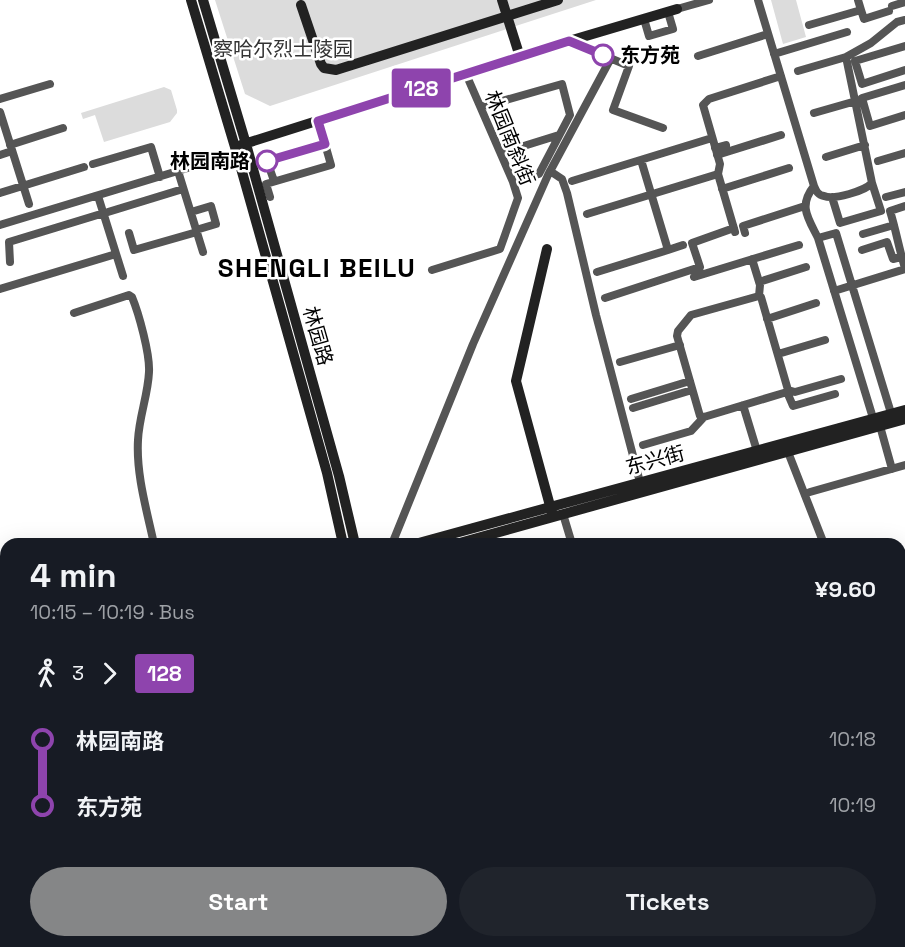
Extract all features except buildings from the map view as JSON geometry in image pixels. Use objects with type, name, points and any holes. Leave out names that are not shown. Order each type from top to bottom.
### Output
[{"type":"main road","name":"林园路","points":[[191,0],[239,148],[339,476],[354,538]]},
{"type":"main road","name":"林园路","points":[[203,0],[239,148],[327,473],[342,538]]},
{"type":"main road","points":[[502,0],[520,57]]},
{"type":"main road","points":[[300,5],[321,64],[328,69],[336,70],[558,0]]},
{"type":"main road","points":[[239,148],[569,41],[672,11]]},
{"type":"main road","points":[[547,249],[516,381],[555,513]]},
{"type":"main road","name":"东兴街","points":[[442,538],[555,513],[641,487],[897,418],[905,410]]},
{"type":"main road","name":"东兴街","points":[[758,455],[788,452],[876,424]]},
{"type":"main road","name":"东兴街","points":[[492,538],[555,513]]},
{"type":"street","points":[[644,19],[650,36],[673,29],[672,11],[709,0]]},
{"type":"street","points":[[758,0],[817,193],[825,197],[832,197],[868,187],[872,183]]},
{"type":"street","points":[[858,0],[864,19],[905,2]]},
{"type":"street","points":[[809,26],[861,10]]},
{"type":"street","points":[[798,71],[846,57],[871,43],[897,22],[905,20]]},
{"type":"street","points":[[774,54],[847,32]]},
{"type":"street","points":[[698,56],[768,34]]},
{"type":"street","points":[[569,41],[629,66],[613,110],[663,128]]},
{"type":"street","points":[[905,46],[855,61],[862,84],[905,71]]},
{"type":"street","points":[[832,197],[840,223],[881,210],[872,183],[846,57]]},
{"type":"street","points":[[394,538],[473,344],[550,171],[611,58]]},
{"type":"street","name":"林园南斜街","points":[[432,270],[500,249],[518,198],[466,74]]},
{"type":"street","points":[[605,298],[700,267],[692,243],[735,230],[718,174],[720,168],[703,109],[705,102],[781,76]]},
{"type":"street","points":[[0,99],[50,84]]},
{"type":"street","points":[[481,107],[562,84],[570,115],[539,174],[521,179]]},
{"type":"street","points":[[905,85],[862,98],[870,126],[905,115]]},
{"type":"street","points":[[814,113],[856,100]]},
{"type":"street","points":[[0,112],[29,204]]},
{"type":"street","points":[[270,196],[266,184],[331,165],[318,121]]},
{"type":"street","points":[[0,155],[11,148],[63,128]]},
{"type":"street","points":[[501,153],[559,135]]},
{"type":"street","points":[[716,152],[781,135]]},
{"type":"street","points":[[572,181],[712,138]]},
{"type":"street","points":[[273,178],[267,161],[325,144]]},
{"type":"street","points":[[716,152],[726,145]]},
{"type":"street","points":[[826,157],[865,145]]},
{"type":"street","points":[[93,164],[151,147],[160,177]]},
{"type":"street","points":[[0,225],[160,177],[239,148]]},
{"type":"street","points":[[878,161],[905,153]]},
{"type":"street","points":[[641,160],[668,250]]},
{"type":"street","points":[[0,193],[84,166]]},
{"type":"street","points":[[722,189],[789,168]]},
{"type":"street","points":[[178,171],[203,252]]},
{"type":"street","points":[[550,171],[562,179],[567,193],[641,487]]},
{"type":"street","points":[[587,214],[718,174]]},
{"type":"street","points":[[814,186],[804,201],[804,206],[818,238],[892,469]]},
{"type":"street","points":[[10,262],[9,242],[183,189]]},
{"type":"street","points":[[886,197],[905,192]]},
{"type":"street","points":[[99,195],[106,212],[123,276]]},
{"type":"street","points":[[129,233],[134,250],[216,224],[211,206],[190,212]]},
{"type":"street","points":[[745,233],[743,226],[804,206]]},
{"type":"street","points":[[834,291],[905,268],[895,238],[890,211],[905,206]]},
{"type":"street","points":[[863,234],[894,225]]},
{"type":"street","points":[[818,238],[836,233],[897,418]]},
{"type":"street","points":[[862,250],[887,242],[893,259],[901,257]]},
{"type":"street","points":[[597,272],[683,244]]},
{"type":"street","points":[[694,277],[799,245]]},
{"type":"street","points":[[0,290],[116,254]]},
{"type":"street","points":[[752,260],[759,282],[759,296],[793,406],[835,394]]},
{"type":"street","points":[[759,282],[806,267]]},
{"type":"street","points":[[74,313],[129,295],[136,307],[149,363],[140,418],[138,456],[153,538]]},
{"type":"street","points":[[704,417],[698,413],[678,331],[691,315],[759,296]]},
{"type":"street","points":[[767,319],[816,303]]},
{"type":"street","points":[[778,354],[825,340]]},
{"type":"street","points":[[620,362],[680,345]]},
{"type":"street","points":[[644,445],[691,430],[704,417],[788,391],[795,392],[841,379]]},
{"type":"street","points":[[631,399],[690,381]]},
{"type":"street","points":[[633,408],[692,390]]},
{"type":"street","points":[[743,405],[758,455]]},
{"type":"street","points":[[788,452],[822,538]]},
{"type":"street","points":[[810,492],[905,465]]},
{"type":"street","points":[[555,513],[569,538]]},
{"type":"green space","name":"察哈尔烈士陵园","points":[[215,0],[596,0],[270,106],[245,94]]},
{"type":"green space","points":[[771,0],[796,0],[806,37],[783,44]]},
{"type":"green space","points":[[164,87],[171,90],[177,110],[170,122],[104,142],[95,115],[83,119],[81,113]]},
{"type":"bus line","name":"128","points":[[267,161],[325,144],[318,121],[569,41],[603,55]]},
{"type":"place","name":"东方苑","points":[[603,55]]},
{"type":"place","name":"林园南路","points":[[267,161]]},
{"type":"district","name":"SHENGLI BEILU","points":[[317,268]]}]
